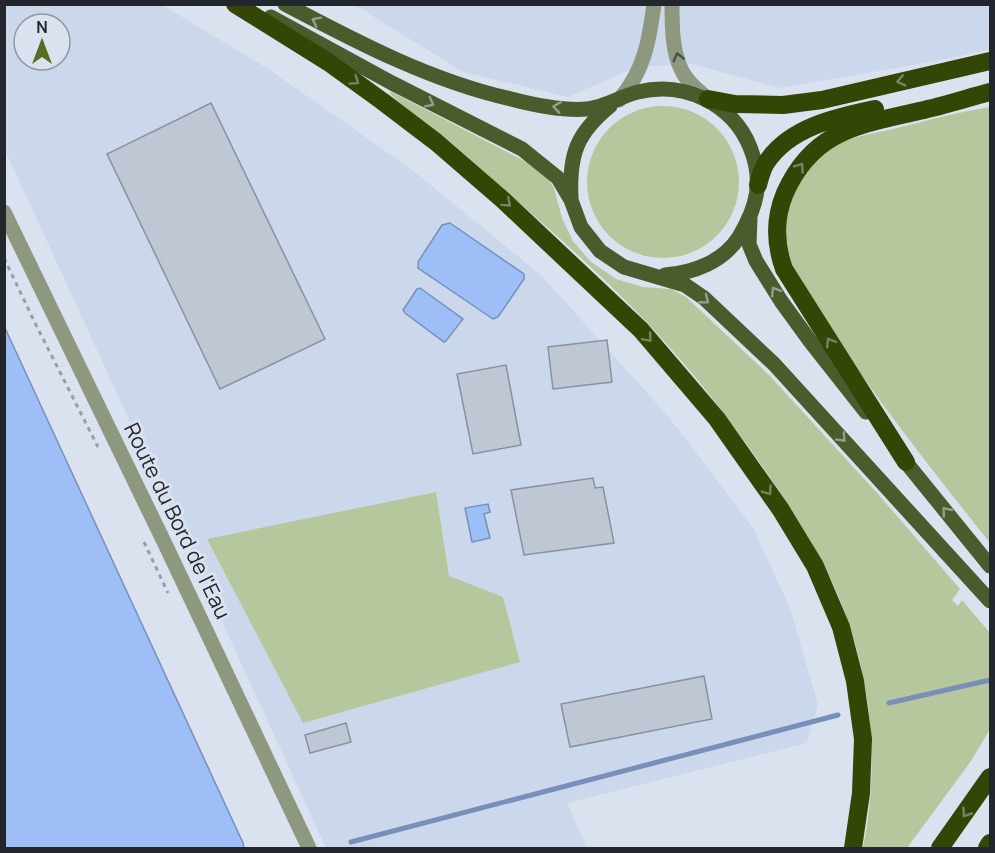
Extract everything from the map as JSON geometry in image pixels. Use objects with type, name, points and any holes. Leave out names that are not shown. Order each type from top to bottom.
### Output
[{"type":"highway","points":[[235,4],[327,62],[382,101],[503,200],[642,330],[717,418],[781,510],[815,566],[841,627],[855,681],[863,739],[861,793],[853,849]]},
{"type":"highway","points":[[708,99],[735,104],[783,105],[822,100],[990,61]]},
{"type":"highway","points":[[758,185],[766,163],[781,146],[801,132],[825,122],[934,96],[990,90]]},
{"type":"highway","points":[[906,462],[784,270],[777,251],[776,228],[780,205],[800,167],[812,152],[831,138],[860,124],[937,107],[990,90]]},
{"type":"highway","points":[[940,849],[990,777]]},
{"type":"highway","points":[[987,849],[990,843]]},
{"type":"main road","points":[[249,4],[372,72],[522,149],[558,178],[571,200],[581,227],[600,251],[624,267],[685,285],[704,298],[774,364],[990,601]]},
{"type":"main road","points":[[285,4],[399,61],[471,89],[513,100],[586,109],[617,101],[637,92],[661,88],[685,91],[708,99],[729,115],[745,135],[755,159],[758,185],[756,202],[750,218],[735,243],[711,263],[683,274],[653,275]]},
{"type":"main road","points":[[571,200],[570,171],[578,144],[593,120],[617,101]]},
{"type":"main road","points":[[750,218],[749,244],[756,261],[781,301],[810,341],[986,562]]},
{"type":"street","points":[[617,101],[634,81],[644,58],[654,4]]},
{"type":"street","points":[[672,4],[677,57],[682,71],[708,99]]},
{"type":"street","name":"Route du Bord de l'Eau","points":[[4,212],[162,536],[309,849]]},
{"type":"path","points":[[4,258],[100,452]]},
{"type":"path","points":[[142,540],[172,603]]},
{"type":"shaded area","points":[[4,5],[162,5],[270,70],[411,169],[542,276],[668,416],[753,528],[790,608],[818,705],[807,743],[567,803],[587,848],[326,848],[5,150]]},
{"type":"shaded area","points":[[355,5],[990,5],[990,49],[953,58],[780,88],[688,63],[634,68],[568,97],[463,72]]},
{"type":"green space","points":[[390,91],[530,164],[546,176],[554,188],[562,218],[573,241],[590,261],[616,279],[643,287],[671,289],[686,297],[769,375],[878,494],[960,589],[952,600],[958,606],[962,600],[990,633],[990,729],[971,761],[907,848],[863,848],[871,784],[872,752],[870,720],[859,656],[850,625],[824,565],[771,479],[704,388],[629,304],[547,227],[403,106],[390,94]]},
{"type":"green space","points":[[663,106],[692,111],[717,128],[734,153],[739,182],[734,211],[717,236],[692,253],[663,258],[634,253],[609,236],[592,211],[587,182],[592,153],[609,128],[634,111]]},
{"type":"green space","points":[[990,107],[990,543],[856,367],[798,281],[785,256],[783,227],[786,211],[798,181],[817,157],[828,148],[860,136]]},
{"type":"green space","points":[[436,492],[449,576],[503,597],[520,662],[303,723],[207,539]]},
{"type":"water","points":[[450,223],[524,274],[524,279],[498,317],[493,319],[418,268],[418,262],[442,225]]},
{"type":"water","points":[[420,288],[463,319],[444,342],[403,310]]},
{"type":"water","points":[[5,328],[243,843],[244,848],[5,848]]},
{"type":"water","points":[[488,504],[490,512],[484,514],[490,538],[472,542],[465,508]]},
{"type":"building","points":[[211,103],[325,339],[220,389],[107,154]]},
{"type":"building","points":[[607,340],[612,382],[553,389],[548,347]]},
{"type":"building","points":[[506,365],[521,445],[473,454],[457,374]]},
{"type":"building","points":[[593,478],[595,488],[603,487],[614,543],[524,555],[511,490]]},
{"type":"building","points":[[704,676],[712,719],[570,747],[561,704]]},
{"type":"building","points":[[346,723],[351,742],[310,753],[305,735]]},
{"type":"waterway","points":[[889,703],[990,680]]},
{"type":"waterway","points":[[351,842],[838,715]]}]
